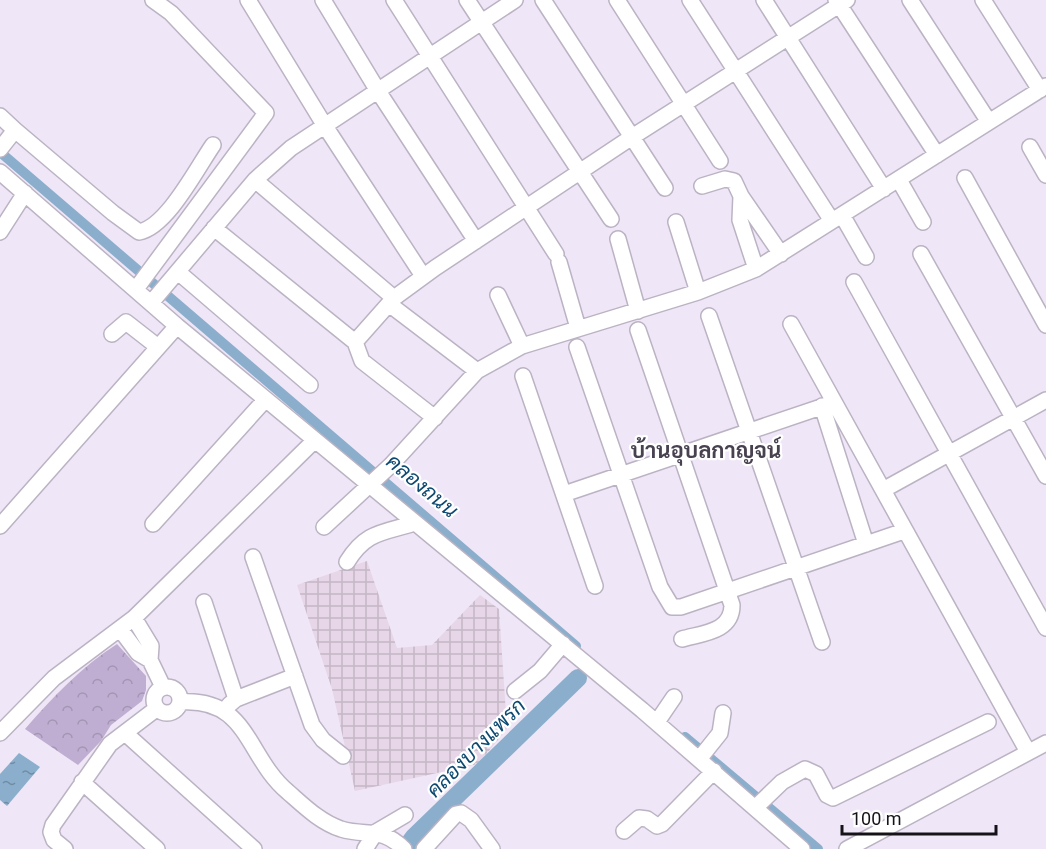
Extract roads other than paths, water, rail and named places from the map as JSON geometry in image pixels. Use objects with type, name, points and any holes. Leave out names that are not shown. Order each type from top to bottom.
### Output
[{"type":"street","points":[[136,289],[266,113],[171,13],[153,0]]},
{"type":"street","points":[[248,0],[325,126],[423,276]]},
{"type":"street","points":[[323,0],[378,91],[476,242]]},
{"type":"street","points":[[394,0],[558,258],[579,328]]},
{"type":"street","points":[[467,0],[611,219]]},
{"type":"street","points":[[154,300],[255,180],[291,148],[482,24],[515,0]]},
{"type":"street","points":[[543,0],[665,188]]},
{"type":"street","points":[[617,0],[720,161]]},
{"type":"street","points":[[690,0],[736,72],[866,257]]},
{"type":"street","points":[[764,0],[884,189]]},
{"type":"street","points":[[910,0],[988,122]]},
{"type":"street","points":[[324,526],[391,465],[477,371],[522,346],[698,292],[756,269],[1043,88],[982,0]]},
{"type":"street","points":[[355,342],[391,301],[423,276],[527,209],[632,137],[789,39],[841,2],[937,155]]},
{"type":"street","points":[[0,116],[13,133],[139,232],[151,230],[167,212],[213,145]]},
{"type":"street","points":[[0,149],[13,133]]},
{"type":"street","points":[[1030,147],[1046,175]]},
{"type":"street","points":[[0,172],[136,289],[154,300],[177,326],[265,400],[314,441],[372,483],[415,523],[563,644],[665,711],[714,771],[758,806],[795,847]]},
{"type":"street","points":[[964,178],[1046,325]]},
{"type":"street","points":[[702,186],[730,179],[781,254]]},
{"type":"street","points":[[255,180],[391,301],[477,371]]},
{"type":"street","points":[[898,180],[923,222]]},
{"type":"street","points":[[0,232],[25,193]]},
{"type":"street","points":[[741,196],[740,219],[756,269]]},
{"type":"street","points":[[676,222],[698,292]]},
{"type":"street","points":[[214,228],[355,342],[362,361],[435,418]]},
{"type":"street","points":[[618,239],[638,311]]},
{"type":"street","points":[[921,254],[1046,476]]},
{"type":"street","points":[[176,274],[310,385]]},
{"type":"street","points":[[854,282],[1046,628]]},
{"type":"street","points":[[498,295],[522,346]]},
{"type":"street","points":[[710,316],[822,642]]},
{"type":"street","points":[[112,334],[126,322],[158,347]]},
{"type":"street","points":[[791,324],[827,405],[866,544]]},
{"type":"street","points":[[0,526],[177,326]]},
{"type":"street","points":[[638,330],[732,605],[730,620],[724,626],[682,639]]},
{"type":"street","points":[[577,347],[668,603],[672,607],[681,607],[904,531]]},
{"type":"street","points":[[523,376],[595,586]]},
{"type":"street","points":[[153,524],[265,400]]},
{"type":"street","points":[[883,490],[1046,400]]},
{"type":"street","points":[[564,494],[827,405]]},
{"type":"street","points":[[827,405],[883,490],[1028,752]]},
{"type":"street","points":[[0,732],[54,678],[134,618],[314,441]]},
{"type":"street","points":[[347,562],[361,543],[371,536],[415,523]]},
{"type":"street","points":[[253,557],[316,732],[344,756]]},
{"type":"street","points":[[204,602],[231,704],[271,775],[312,813],[341,829],[376,832],[399,844]]},
{"type":"street","points":[[134,618],[151,646],[150,660],[163,687],[177,692],[180,702],[175,711],[171,713],[156,709]]},
{"type":"street","points":[[120,629],[138,653],[150,660]]},
{"type":"street","points":[[515,691],[540,671],[563,644]]},
{"type":"street","points":[[180,702],[198,700],[231,704],[295,676]]},
{"type":"street","points":[[156,709],[155,694],[163,687]]},
{"type":"street","points":[[65,849],[54,840],[51,832],[82,782],[110,744],[156,709]]},
{"type":"street","points":[[701,756],[720,733],[723,713]]},
{"type":"street","points":[[758,806],[773,789],[793,775],[809,769],[816,774],[828,797],[833,798],[988,722]]},
{"type":"street","points":[[125,733],[254,849]]},
{"type":"street","points":[[847,849],[1046,743]]},
{"type":"street","points":[[624,831],[639,818],[647,819],[657,826],[662,825],[714,771]]},
{"type":"street","points":[[82,782],[157,849]]},
{"type":"street","points":[[424,849],[456,814],[461,813],[471,820],[492,849]]},
{"type":"street","points":[[365,849],[376,832],[405,815]]},
{"type":"water","points":[[19,753],[40,767],[7,806],[0,800],[0,774]]},
{"type":"waterway","name":"คลองถนน","points":[[0,152],[576,646]]},
{"type":"waterway","name":"คลองบางแพรก","points":[[405,849],[414,837],[578,678]]},
{"type":"waterway","name":"คลองถนน","points":[[685,737],[818,849]]},
{"type":"district","name":"บ้านอุบลกาญจน์","points":[[706,450]]}]
